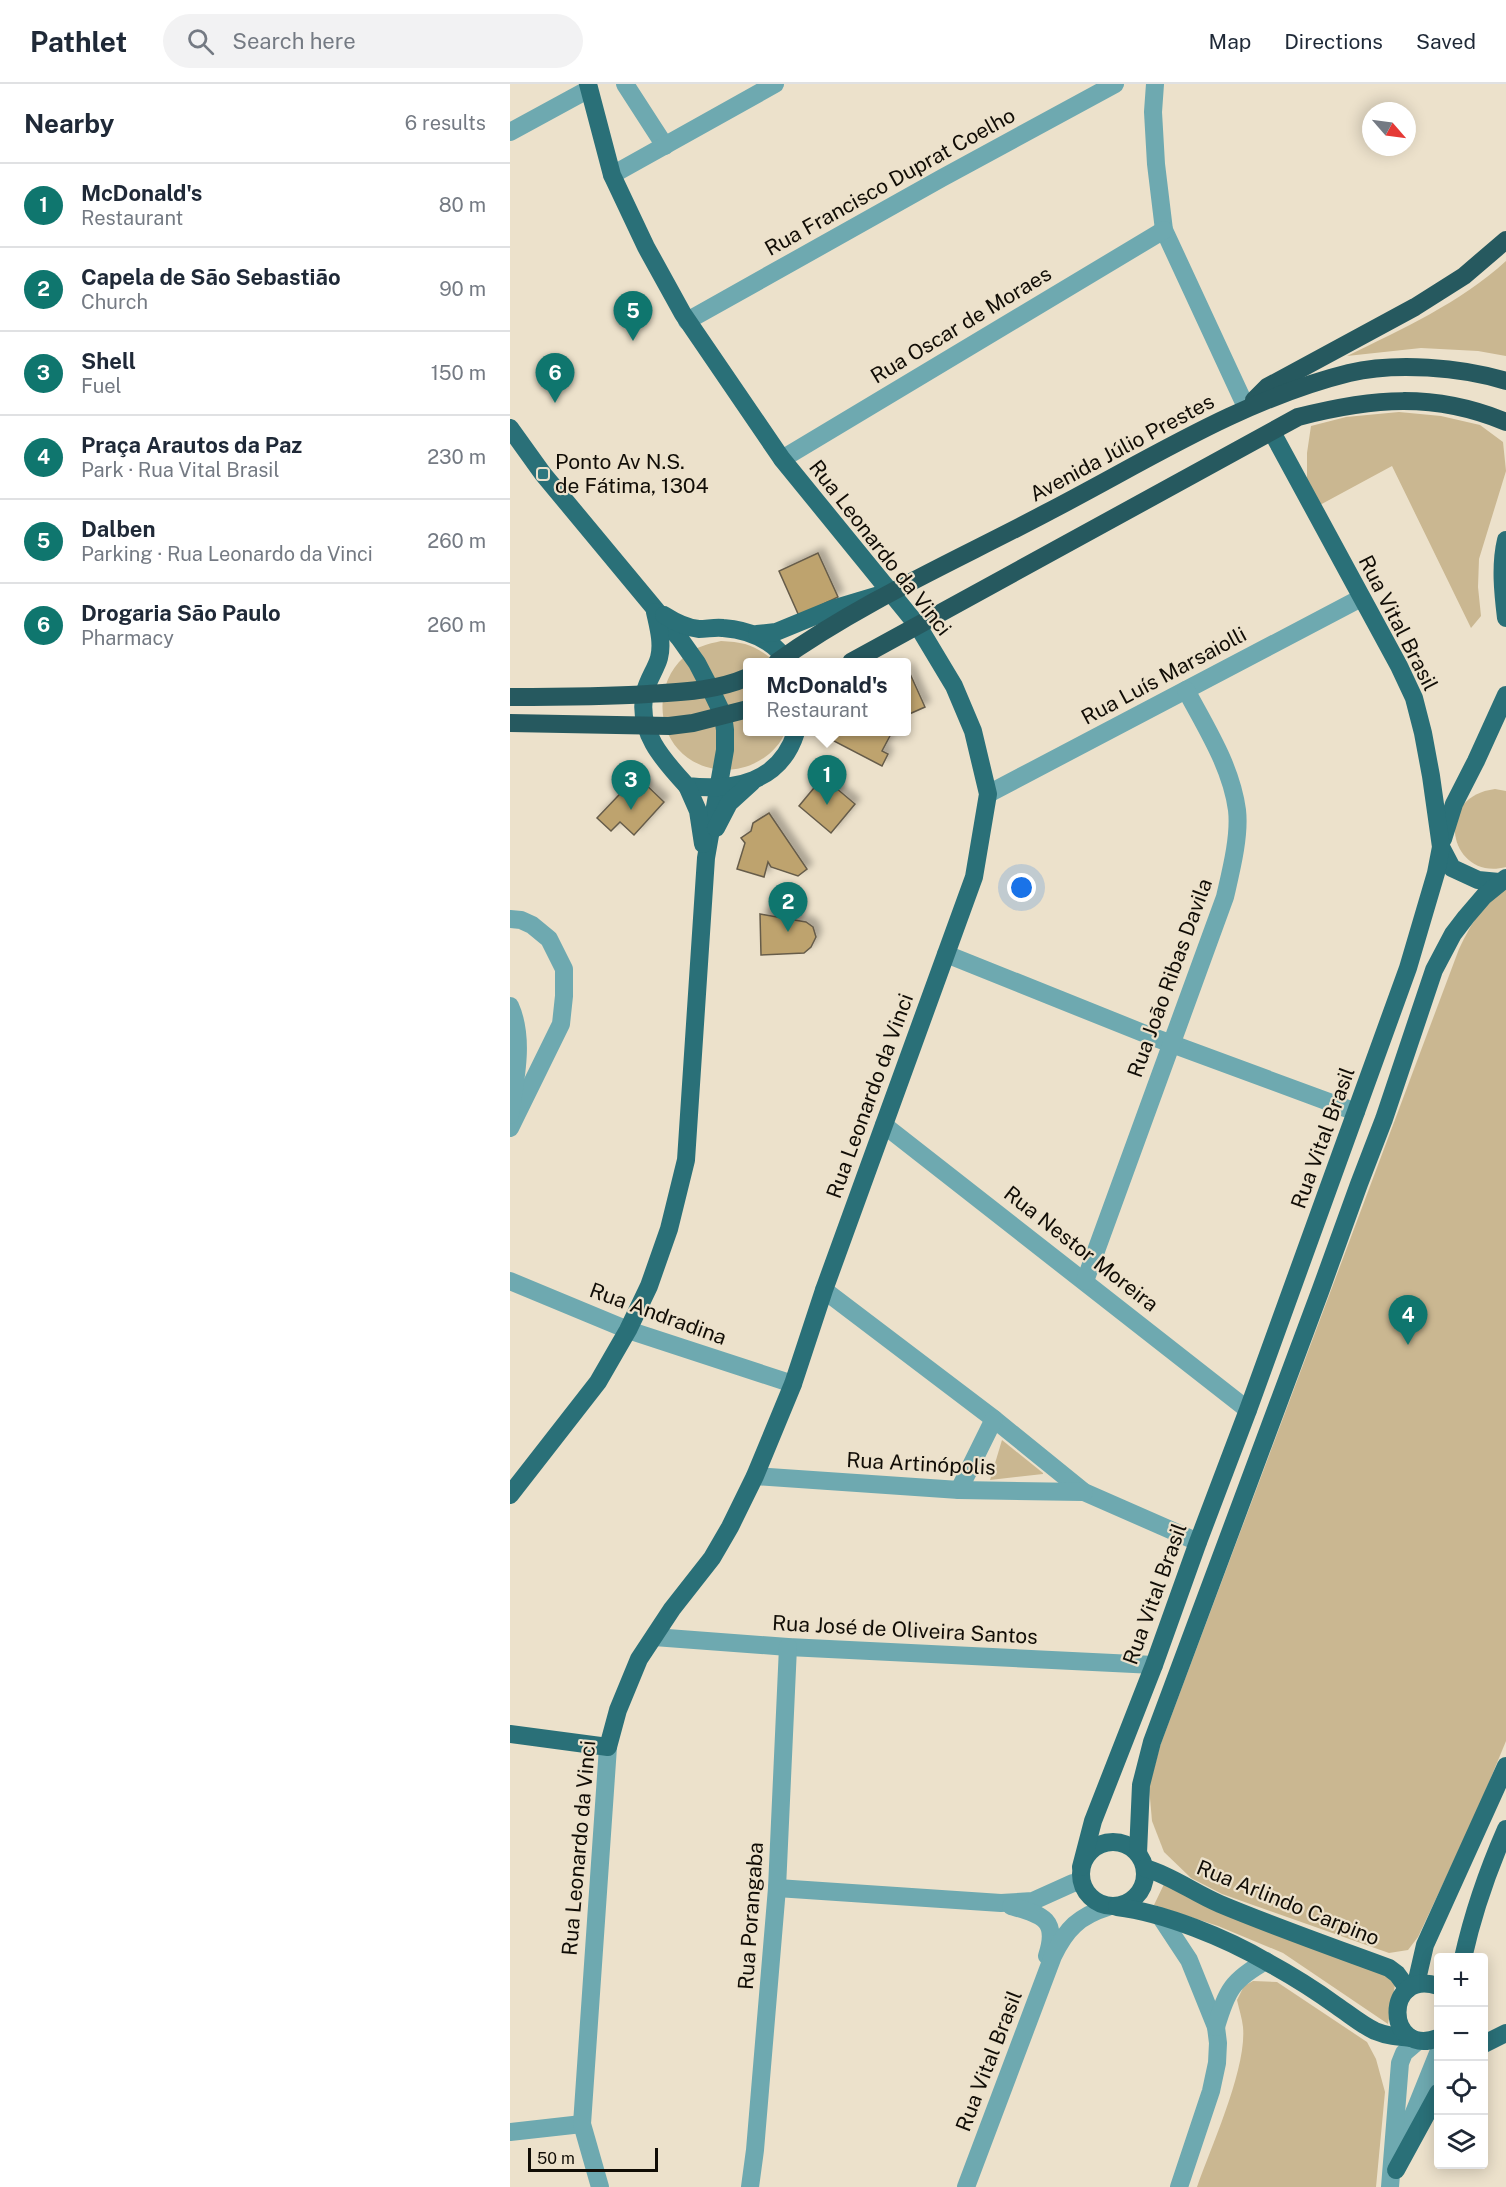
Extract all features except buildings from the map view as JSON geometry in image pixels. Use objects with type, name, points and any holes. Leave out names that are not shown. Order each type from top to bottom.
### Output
[{"type":"highway","points":[[1246,407],[1267,387],[1415,308],[1464,276],[1506,240]]},
{"type":"highway","name":"Avenida Júlio Prestes","points":[[788,658],[889,592],[1044,514],[1246,407],[1351,373],[1402,367],[1482,374],[1506,381]]},
{"type":"highway","points":[[860,658],[1298,417],[1370,401],[1406,401],[1461,407],[1506,422]]},
{"type":"highway","points":[[510,697],[617,697],[710,688],[743,678]]},
{"type":"highway","points":[[510,723],[669,726],[693,723],[743,709]]},
{"type":"main road","name":"Rua Leonardo da Vinci","points":[[588,86],[612,175],[646,247],[687,321],[782,459],[918,626],[958,695],[973,731],[988,794],[974,877],[824,1290],[793,1384],[755,1476],[712,1558],[639,1659],[618,1710],[608,1747]]},
{"type":"main road","points":[[510,428],[543,474],[680,639],[697,663],[723,715],[725,750],[706,858],[686,1160],[669,1229],[642,1303],[598,1382],[510,1495]]},
{"type":"main road","name":"Rua Vital Brasil","points":[[1081,1875],[1093,1821],[1154,1665],[1408,968],[1436,873],[1441,847],[1431,776],[1414,698],[1399,666],[1272,432]]},
{"type":"main road","points":[[1506,540],[1503,585],[1506,618]]},
{"type":"main road","points":[[654,610],[679,624],[699,629],[722,628],[757,634],[776,632],[832,609],[889,592]]},
{"type":"main road","points":[[654,610],[660,637],[659,658],[650,675],[645,694],[645,725],[653,745],[687,786],[698,811],[706,858]]},
{"type":"main road","points":[[757,634],[780,658]]},
{"type":"main road","points":[[1502,880],[1478,880],[1452,868],[1441,847],[1454,804],[1506,695]]},
{"type":"main road","points":[[706,858],[719,821],[729,803],[786,754],[794,736]]},
{"type":"main road","points":[[687,786],[718,787],[752,783]]},
{"type":"main road","points":[[1113,1907],[1126,1904],[1144,1886],[1141,1861],[1141,1785],[1152,1742],[1384,1119],[1434,970],[1453,934],[1502,880]]},
{"type":"main road","points":[[510,1734],[608,1747]]},
{"type":"main road","points":[[1429,2044],[1399,2024],[1398,2005],[1412,1987],[1425,1945],[1506,1766]]},
{"type":"main road","points":[[1463,1953],[1492,1861],[1506,1829]]},
{"type":"main road","points":[[1141,1861],[1130,1846],[1121,1842],[1110,1842],[1092,1850],[1085,1857],[1081,1875],[1091,1899],[1113,1907],[1140,1910],[1160,1916],[1226,1941],[1266,1961],[1374,2031],[1429,2044]]},
{"type":"main road","name":"Rua Arlindo Carpino","points":[[1141,1861],[1216,1903],[1389,1968],[1412,1987]]},
{"type":"main road","points":[[1412,1987],[1427,1983],[1434,1985]]},
{"type":"main road","points":[[1488,2042],[1506,2033]]},
{"type":"main road","points":[[1396,2170],[1434,2100]]},
{"type":"street","points":[[625,84],[666,146]]},
{"type":"street","points":[[612,175],[775,84]]},
{"type":"street","name":"Rua Francisco Duprat Coelho","points":[[687,321],[932,183],[1115,84]]},
{"type":"street","points":[[1155,84],[1153,112],[1156,164],[1164,230],[1246,407]]},
{"type":"street","points":[[510,132],[588,86]]},
{"type":"street","name":"Rua Oscar de Moraes","points":[[782,459],[1164,230]]},
{"type":"street","name":"Rua Luís Marsaiolli","points":[[988,794],[1361,598]]},
{"type":"street","name":"Rua João Ribas Davila","points":[[1085,1281],[1225,897],[1234,856],[1237,812],[1230,776],[1186,690]]},
{"type":"street","points":[[510,919],[521,920],[532,925],[549,939],[564,969],[564,996],[561,1024],[510,1128]]},
{"type":"street","points":[[946,954],[1171,1043],[1356,1112]]},
{"type":"street","points":[[510,1006],[517,1033],[516,1072],[510,1115]]},
{"type":"street","name":"Rua Nestor Moreira","points":[[884,1125],[1248,1410]]},
{"type":"street","name":"Rua Andradina","points":[[510,1281],[628,1330],[793,1384]]},
{"type":"street","points":[[824,1290],[994,1419],[1084,1492],[1198,1542]]},
{"type":"street","points":[[959,1490],[994,1419]]},
{"type":"street","name":"Rua Artinópolis","points":[[755,1476],[959,1490],[1084,1492]]},
{"type":"street","name":"Rua José de Oliveira Santos","points":[[654,1637],[788,1647],[1154,1665]]},
{"type":"street","name":"Rua Porangaba","points":[[750,2187],[756,2150],[777,1888],[788,1647]]},
{"type":"street","name":"Rua Leonardo da Vinci","points":[[600,2187],[582,2124],[608,1747]]},
{"type":"street","points":[[777,1888],[1001,1903],[1034,1901],[1073,1883],[1081,1875]]},
{"type":"street","points":[[1001,1903],[1042,1916],[1048,1925],[1051,1941],[1032,1991],[1029,2021]]},
{"type":"street","name":"Rua Vital Brasil","points":[[966,2187],[1062,1938],[1075,1923],[1093,1912],[1113,1907]]},
{"type":"street","points":[[1160,1916],[1188,1960],[1216,2027],[1218,2043],[1217,2063],[1211,2091],[1179,2187]]},
{"type":"street","points":[[1216,2027],[1223,2003],[1232,1986],[1246,1973],[1266,1961]]},
{"type":"street","points":[[1429,2044],[1390,2187],[1400,2063],[1404,2053],[1429,2044]]},
{"type":"street","points":[[510,2132],[582,2124]]},
{"type":"shaded area","points":[[1506,261],[1506,356],[1478,351],[1421,348],[1347,356],[1450,302]]},
{"type":"shaded area","points":[[1399,412],[1441,416],[1480,425],[1503,442],[1506,471],[1479,559],[1478,587],[1481,616],[1471,628],[1392,466],[1318,506],[1307,479],[1307,453],[1311,426],[1346,417]]},
{"type":"shaded area","points":[[721,641],[737,642],[751,646],[770,658],[743,658],[743,736],[783,736],[766,757],[754,764],[727,770],[701,765],[678,749],[666,727],[663,702],[669,677],[684,657],[706,645]]},
{"type":"shaded area","points":[[1495,789],[1506,791],[1506,867],[1487,868],[1472,862],[1461,851],[1456,837],[1456,821],[1462,807],[1475,795]]},
{"type":"shaded area","points":[[1506,889],[1506,1741],[1478,1809],[1418,1937],[1408,1950],[1389,1953],[1222,1894],[1191,1878],[1164,1852],[1152,1821],[1149,1787],[1160,1746],[1459,949],[1478,915]]},
{"type":"shaded area","points":[[1002,1440],[1043,1473],[1043,1474],[990,1480]]},
{"type":"shaded area","points":[[1166,1880],[1388,1975],[1395,1985],[1388,2024],[1283,1953],[1218,1926],[1154,1905]]},
{"type":"shaded area","points":[[1253,1981],[1277,1982],[1367,2042],[1376,2059],[1385,2092],[1376,2187],[1197,2187],[1227,2107],[1239,2064],[1243,2044],[1243,2027],[1237,2000],[1244,1986]]},
{"type":"place","name":"Dalben","points":[[633,341]]},
{"type":"place","name":"Drogaria São Paulo","points":[[555,403]]},
{"type":"place","name":"Ponto Av N.S. de Fátima, 1304","points":[[543,474]]},
{"type":"place","name":"McDonald's","points":[[827,805]]},
{"type":"place","name":"Shell","points":[[631,810]]},
{"type":"place","name":"Capela de São Sebastião","points":[[788,932]]},
{"type":"place","name":"Praça Arautos da Paz","points":[[1408,1345]]}]
